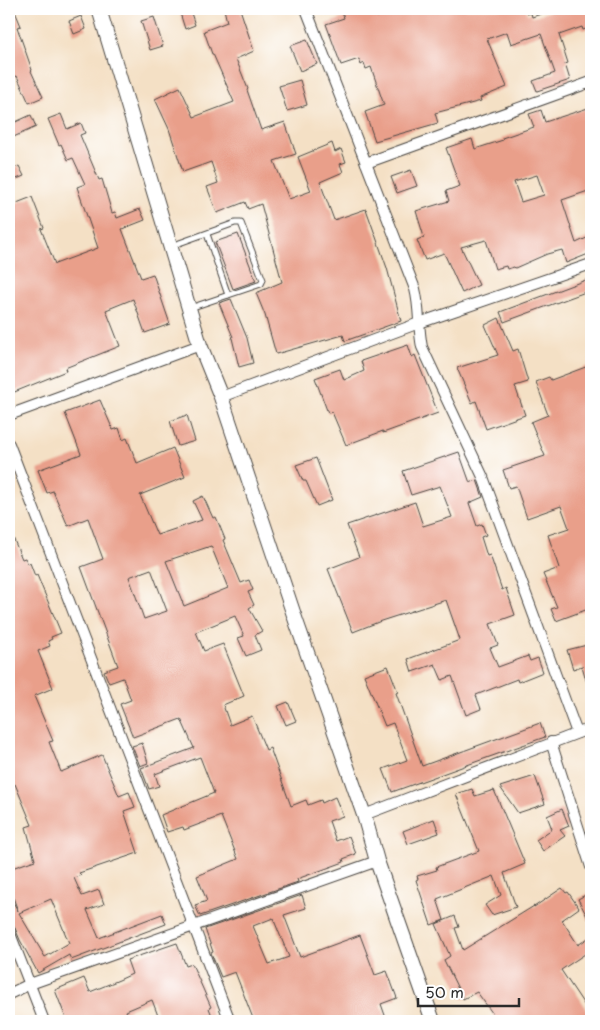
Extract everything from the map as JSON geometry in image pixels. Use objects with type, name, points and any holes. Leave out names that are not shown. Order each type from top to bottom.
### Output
[{"type":"street","points":[[99,9],[200,345],[221,397],[364,815],[377,861],[433,1021]]},
{"type":"street","points":[[306,9],[415,289],[422,347],[483,477],[576,733]]},
{"type":"street","points":[[366,163],[591,82]]},
{"type":"street","points":[[221,397],[419,323],[591,264]]},
{"type":"street","points":[[9,414],[200,345]]},
{"type":"street","points":[[9,444],[230,1021]]},
{"type":"street","points":[[364,815],[591,728]]},
{"type":"street","points":[[551,742],[591,867]]},
{"type":"street","points":[[9,994],[30,984],[377,861]]},
{"type":"street","points":[[9,931],[44,1021]]},
{"type":"lane","points":[[169,246],[235,223],[241,224],[263,280],[261,284],[190,308]]},
{"type":"lane","points":[[207,234],[228,295]]},
{"type":"building","points":[[9,9],[14,9],[21,26],[17,27],[31,71],[43,97],[29,103],[17,76],[9,79]]},
{"type":"building","points":[[224,9],[240,9],[254,51],[236,59],[261,130],[285,122],[296,154],[274,161],[289,199],[311,191],[298,157],[332,143],[335,152],[341,149],[346,162],[340,164],[343,172],[320,182],[334,220],[366,209],[387,268],[401,321],[345,341],[343,335],[276,354],[265,315],[256,293],[282,282],[261,204],[248,209],[245,202],[217,213],[207,187],[218,183],[211,162],[183,172],[169,129],[155,99],[180,87],[194,117],[234,102],[212,54],[204,31],[227,22]]},
{"type":"building","points":[[352,9],[374,9],[377,17],[399,9],[526,9],[527,14],[531,13],[532,17],[556,9],[591,9],[591,27],[583,30],[582,27],[559,35],[568,63],[565,64],[570,80],[537,91],[533,81],[555,73],[541,34],[511,44],[507,32],[487,39],[507,87],[480,98],[481,101],[435,113],[438,123],[375,141],[365,112],[384,105],[371,67],[366,69],[364,63],[361,65],[359,59],[341,65],[326,24],[344,18],[342,12]]},
{"type":"building","points":[[190,10],[195,25],[185,29],[180,13]]},
{"type":"building","points":[[81,16],[86,29],[74,34],[69,21]]},
{"type":"building","points":[[154,17],[163,46],[150,50],[141,21]]},
{"type":"building","points":[[307,40],[317,64],[300,71],[290,46]]},
{"type":"building","points":[[300,80],[307,105],[287,111],[279,86]]},
{"type":"building","points":[[591,107],[591,190],[562,200],[576,243],[591,236],[591,253],[566,263],[562,250],[547,254],[515,268],[507,269],[506,266],[495,269],[486,240],[461,247],[479,285],[462,293],[444,253],[425,260],[417,240],[424,237],[416,211],[449,201],[446,191],[460,186],[446,148],[472,139],[475,149],[503,140],[502,138],[534,127],[529,114],[541,110],[545,122]],"holes":[[[537,175],[544,195],[521,202],[514,182]]]},
{"type":"building","points":[[61,114],[67,129],[81,123],[85,133],[80,135],[99,180],[102,179],[112,213],[115,212],[117,218],[140,209],[145,220],[122,229],[141,278],[153,274],[170,324],[145,333],[133,299],[106,310],[120,346],[65,368],[66,371],[12,393],[9,384],[9,206],[32,197],[44,228],[41,229],[55,264],[98,248],[77,187],[85,184],[73,158],[68,160],[61,144],[59,145],[48,119]]},
{"type":"building","points":[[31,115],[36,127],[9,139],[9,125]]},
{"type":"building","points":[[19,166],[24,176],[9,182],[9,170]]},
{"type":"building","points":[[411,170],[417,186],[397,193],[391,177]]},
{"type":"building","points":[[238,234],[256,281],[233,289],[215,242]]},
{"type":"building","points":[[591,278],[591,290],[504,322],[500,312]]},
{"type":"building","points":[[231,299],[247,338],[253,363],[239,367],[233,337],[219,303]]},
{"type":"building","points":[[499,318],[513,351],[518,349],[528,382],[515,386],[525,415],[486,429],[476,401],[472,403],[457,368],[498,355],[485,325]]},
{"type":"building","points":[[408,345],[412,357],[415,355],[438,413],[346,445],[332,412],[328,413],[315,378],[340,369],[344,380],[364,371],[361,361]]},
{"type":"building","points":[[591,365],[591,608],[556,621],[551,609],[557,607],[543,574],[559,568],[548,535],[569,528],[561,506],[527,518],[516,486],[509,488],[503,470],[545,456],[531,422],[548,415],[536,382],[549,377],[551,380]]},
{"type":"building","points":[[100,400],[113,430],[119,428],[123,440],[127,438],[137,463],[173,448],[185,477],[140,495],[157,535],[202,520],[193,501],[203,496],[213,518],[216,517],[225,539],[223,540],[241,583],[249,580],[253,590],[248,592],[254,605],[249,608],[262,631],[255,635],[261,650],[246,656],[238,638],[244,636],[235,616],[196,632],[204,651],[223,644],[244,696],[223,705],[230,725],[252,716],[266,750],[270,748],[291,806],[306,800],[308,805],[321,800],[322,803],[335,797],[343,816],[329,821],[336,841],[349,836],[356,854],[343,859],[344,862],[297,879],[298,882],[200,916],[195,905],[207,901],[197,876],[238,859],[221,816],[184,830],[183,827],[167,832],[161,815],[214,793],[200,757],[155,774],[159,786],[149,789],[141,768],[194,748],[181,719],[133,737],[120,704],[131,700],[123,678],[109,683],[104,671],[118,666],[81,567],[103,559],[88,518],[68,526],[53,491],[47,493],[38,470],[81,454],[65,413]],"holes":[[[211,546],[228,588],[184,606],[166,561]],[[151,569],[167,611],[144,619],[129,577]]]},
{"type":"building","points":[[187,415],[195,441],[178,446],[170,421]]},
{"type":"building","points":[[459,452],[470,483],[477,480],[483,497],[469,503],[477,526],[482,524],[486,535],[481,537],[487,556],[490,555],[502,590],[506,588],[515,615],[490,624],[498,645],[490,648],[498,667],[528,656],[530,661],[538,658],[543,672],[518,682],[517,679],[476,695],[481,709],[466,715],[452,676],[442,680],[435,664],[412,672],[408,659],[460,640],[446,600],[353,632],[328,569],[359,557],[347,525],[415,502],[423,526],[452,517],[440,486],[411,495],[403,471]]},
{"type":"building","points":[[316,458],[332,500],[317,506],[306,481],[303,481],[296,465]]},
{"type":"building","points":[[9,528],[22,559],[25,558],[28,564],[30,563],[35,576],[37,575],[61,633],[51,637],[52,639],[48,641],[50,646],[38,651],[53,688],[34,696],[53,741],[49,742],[61,772],[102,755],[119,796],[129,792],[135,807],[124,811],[138,853],[79,873],[81,875],[74,878],[82,896],[99,890],[104,904],[87,910],[99,938],[162,914],[166,924],[71,960],[69,955],[38,973],[15,928],[9,921],[9,895],[18,911],[9,886],[9,869],[35,860],[26,827],[32,825],[15,784],[9,786]],"holes":[[[51,899],[69,943],[45,957],[19,913]]]},
{"type":"building","points":[[591,644],[591,686],[588,687],[582,666],[573,669],[567,650]]},
{"type":"building","points":[[388,666],[422,766],[540,723],[545,737],[392,792],[383,769],[407,760],[393,723],[385,726],[364,675]]},
{"type":"building","points":[[288,702],[296,721],[286,725],[278,706]]},
{"type":"building","points":[[142,743],[148,763],[140,766],[132,746]]},
{"type":"building","points":[[535,776],[545,804],[518,813],[500,787]]},
{"type":"building","points":[[472,789],[475,796],[494,790],[525,864],[504,873],[516,907],[492,915],[485,905],[501,895],[494,876],[437,899],[444,920],[431,925],[416,880],[418,879],[417,876],[437,870],[436,867],[479,851],[456,794]]},
{"type":"building","points":[[562,809],[569,826],[560,830],[565,836],[543,851],[536,840],[552,829],[547,816]]},
{"type":"building","points":[[434,819],[439,833],[408,844],[403,831]]},
{"type":"building","points":[[562,888],[566,893],[568,892],[579,908],[562,920],[578,945],[591,936],[591,950],[561,970],[587,1009],[591,1007],[591,1021],[498,1021],[477,992],[463,999],[444,960],[450,956],[436,924],[455,916],[459,927],[455,928],[463,950]]},
{"type":"building","points":[[591,892],[591,924],[578,899]]},
{"type":"building","points":[[302,895],[306,908],[284,915],[300,957],[360,935],[375,975],[387,971],[397,998],[381,1004],[387,1021],[254,1021],[235,972],[221,977],[211,953],[213,952],[205,929]],"holes":[[[273,918],[289,957],[269,964],[253,926]]]},
{"type":"building","points":[[177,943],[186,966],[192,964],[211,1007],[209,1008],[214,1021],[160,1021],[152,1000],[126,1011],[130,1021],[67,1021],[55,990],[84,978],[90,992],[132,974],[127,960]]}]
